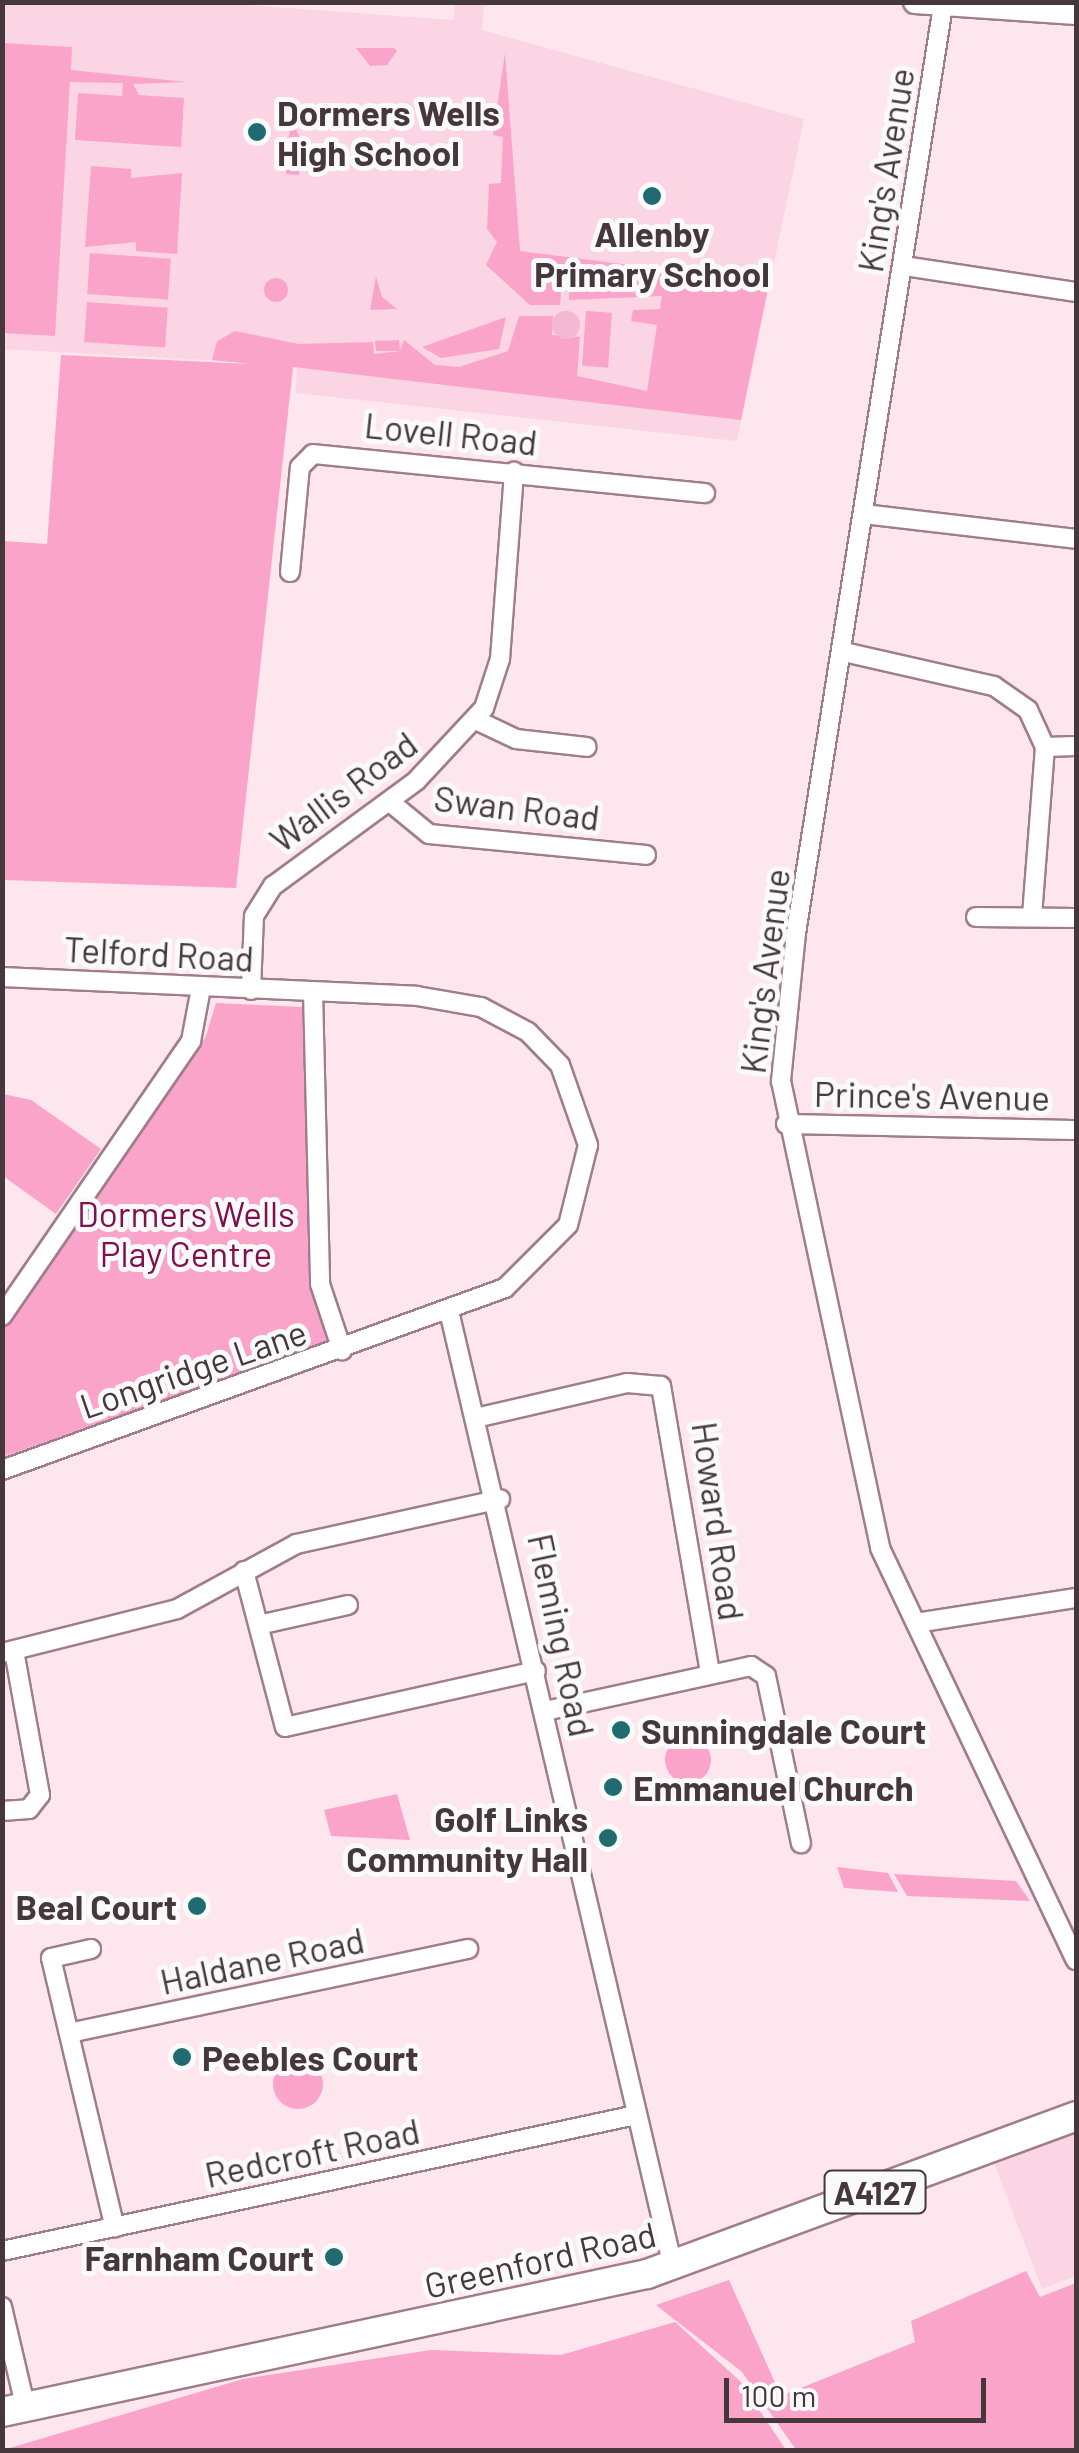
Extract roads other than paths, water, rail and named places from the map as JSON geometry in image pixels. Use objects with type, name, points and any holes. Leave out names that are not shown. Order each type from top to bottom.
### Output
[{"type":"main road","name":"Greenford Road","points":[[14,2409],[502,2312],[673,2267],[1076,2116]]},
{"type":"street","points":[[915,2],[1076,12]]},
{"type":"street","name":"King's Avenue","points":[[943,6],[786,1002],[786,1124],[855,1462],[880,1548],[1076,1960]]},
{"type":"street","points":[[904,266],[1076,292]]},
{"type":"street","name":"Lovell Road","points":[[290,572],[300,467],[313,454],[705,493]]},
{"type":"street","name":"Wallis Road","points":[[251,990],[254,916],[265,896],[390,802],[476,720],[500,660],[514,472]]},
{"type":"street","points":[[864,514],[1076,539]]},
{"type":"street","points":[[844,652],[994,686],[1028,710],[1045,748],[1032,917]]},
{"type":"street","points":[[476,720],[516,739],[587,747]]},
{"type":"street","points":[[1045,748],[1076,746]]},
{"type":"street","name":"Swan Road","points":[[390,802],[429,834],[646,856]]},
{"type":"street","points":[[976,918],[1076,918]]},
{"type":"street","name":"Telford Road","points":[[2,977],[442,998],[498,1013],[551,1054],[577,1097],[588,1162],[560,1239],[517,1280],[450,1311]]},
{"type":"street","points":[[2,1316],[191,1041],[201,988]]},
{"type":"street","points":[[313,992],[320,1284],[342,1350]]},
{"type":"street","name":"Prince's Avenue","points":[[786,1124],[1076,1130]]},
{"type":"street","name":"Longridge Lane","points":[[2,1470],[450,1311]]},
{"type":"street","name":"Fleming Road","points":[[450,1311],[500,1499],[673,2267]]},
{"type":"street","name":"Howard Road","points":[[480,1417],[645,1380],[661,1386],[710,1673]]},
{"type":"street","points":[[2,1811],[29,1809],[40,1795],[8,1651],[167,1614],[296,1544],[500,1499]]},
{"type":"street","points":[[244,1571],[263,1624],[285,1727],[536,1671]]},
{"type":"street","points":[[916,1622],[1076,1598]]},
{"type":"street","points":[[263,1624],[348,1605]]},
{"type":"street","points":[[545,1711],[750,1666],[766,1676],[801,1843]]},
{"type":"street","points":[[91,1949],[51,1958],[115,2228]]},
{"type":"street","name":"Haldane Road","points":[[68,2033],[468,1950]]},
{"type":"street","name":"Redcroft Road","points":[[2,2250],[636,2115]]},
{"type":"street","points":[[2,2308],[14,2409]]},
{"type":"place","name":"Dormers Wells High School","points":[[257,132]]},
{"type":"place","name":"Allenby Primary School","points":[[652,196]]},
{"type":"place","name":"Sunningdale Court","points":[[621,1730]]},
{"type":"place","name":"Emmanuel Church","points":[[613,1787]]},
{"type":"place","name":"Golf Links Community Hall","points":[[608,1838]]},
{"type":"place","name":"Beal Court","points":[[197,1906]]},
{"type":"place","name":"Peebles Court","points":[[182,2057]]},
{"type":"place","name":"Farnham Court","points":[[334,2257]]},
{"type":"park label","name":"Dormers Wells Play Centre","points":[[186,1233]]}]
